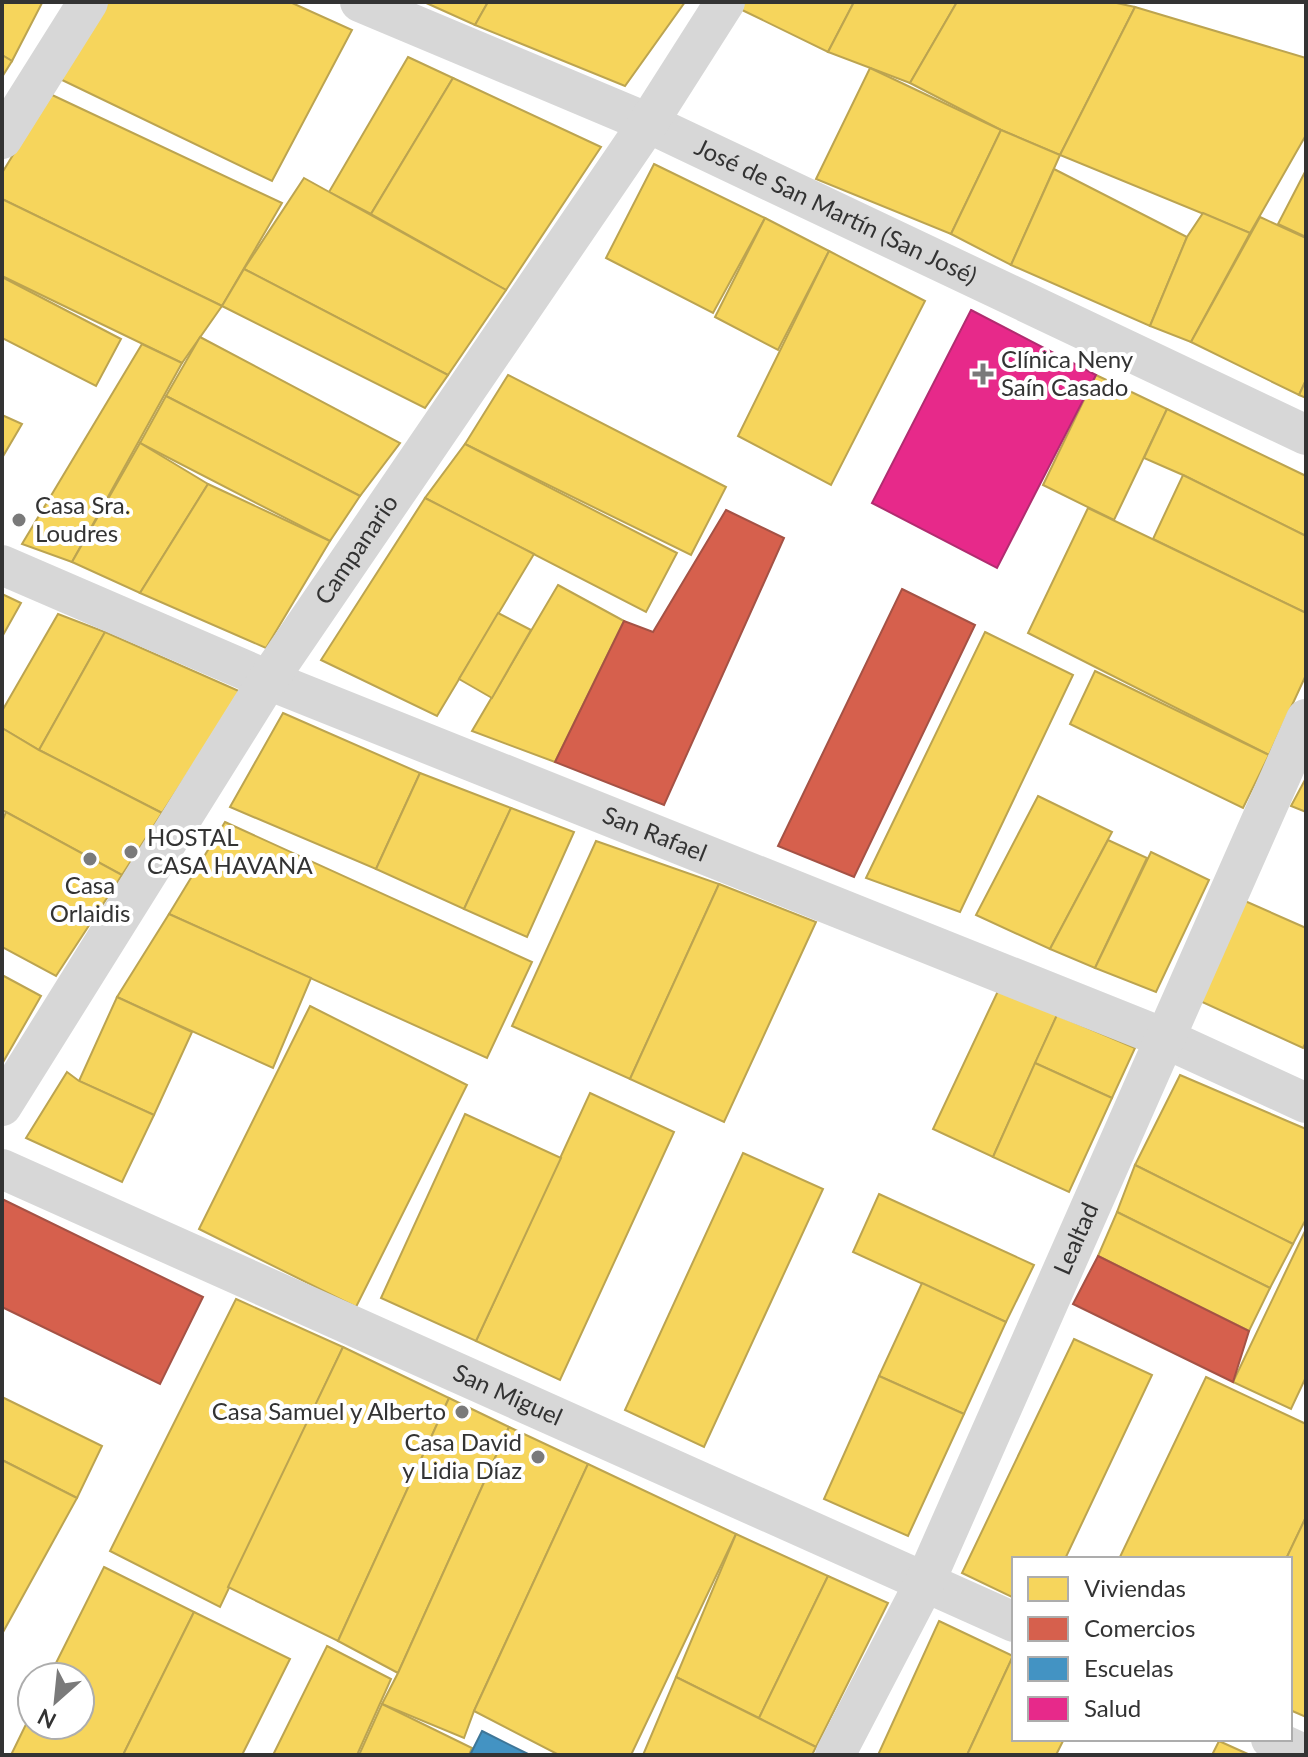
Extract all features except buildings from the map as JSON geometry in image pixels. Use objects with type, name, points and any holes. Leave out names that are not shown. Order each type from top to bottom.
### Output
[{"type":"street","points":[[2,139],[88,2]]},
{"type":"street","name":"José de San Martín (San José)","points":[[360,2],[648,123],[1306,435]]},
{"type":"street","name":"Campanario","points":[[2,1106],[268,680],[648,123],[725,2]]},
{"type":"street","name":"San Rafael","points":[[2,565],[268,680],[1164,1038],[1306,1103]]},
{"type":"street","name":"Lealtad","points":[[835,1755],[925,1582],[1306,719]]},
{"type":"street","name":"San Miguel","points":[[2,1169],[1012,1621]]},
{"type":"street","points":[[1275,1741],[1306,1755]]},
{"type":"place","name":"Clínica Neny Saín Casado","points":[[983,374]]},
{"type":"place","name":"Casa Sra. Loudres","points":[[19,520]]},
{"type":"place","name":"HOSTAL CASA HAVANA","points":[[131,852]]},
{"type":"place","name":"Casa Orlaidis","points":[[90,859]]},
{"type":"place","name":"Casa Samuel y Alberto","points":[[462,1412]]},
{"type":"place","name":"Casa David y Lidia Díaz","points":[[538,1457]]}]
